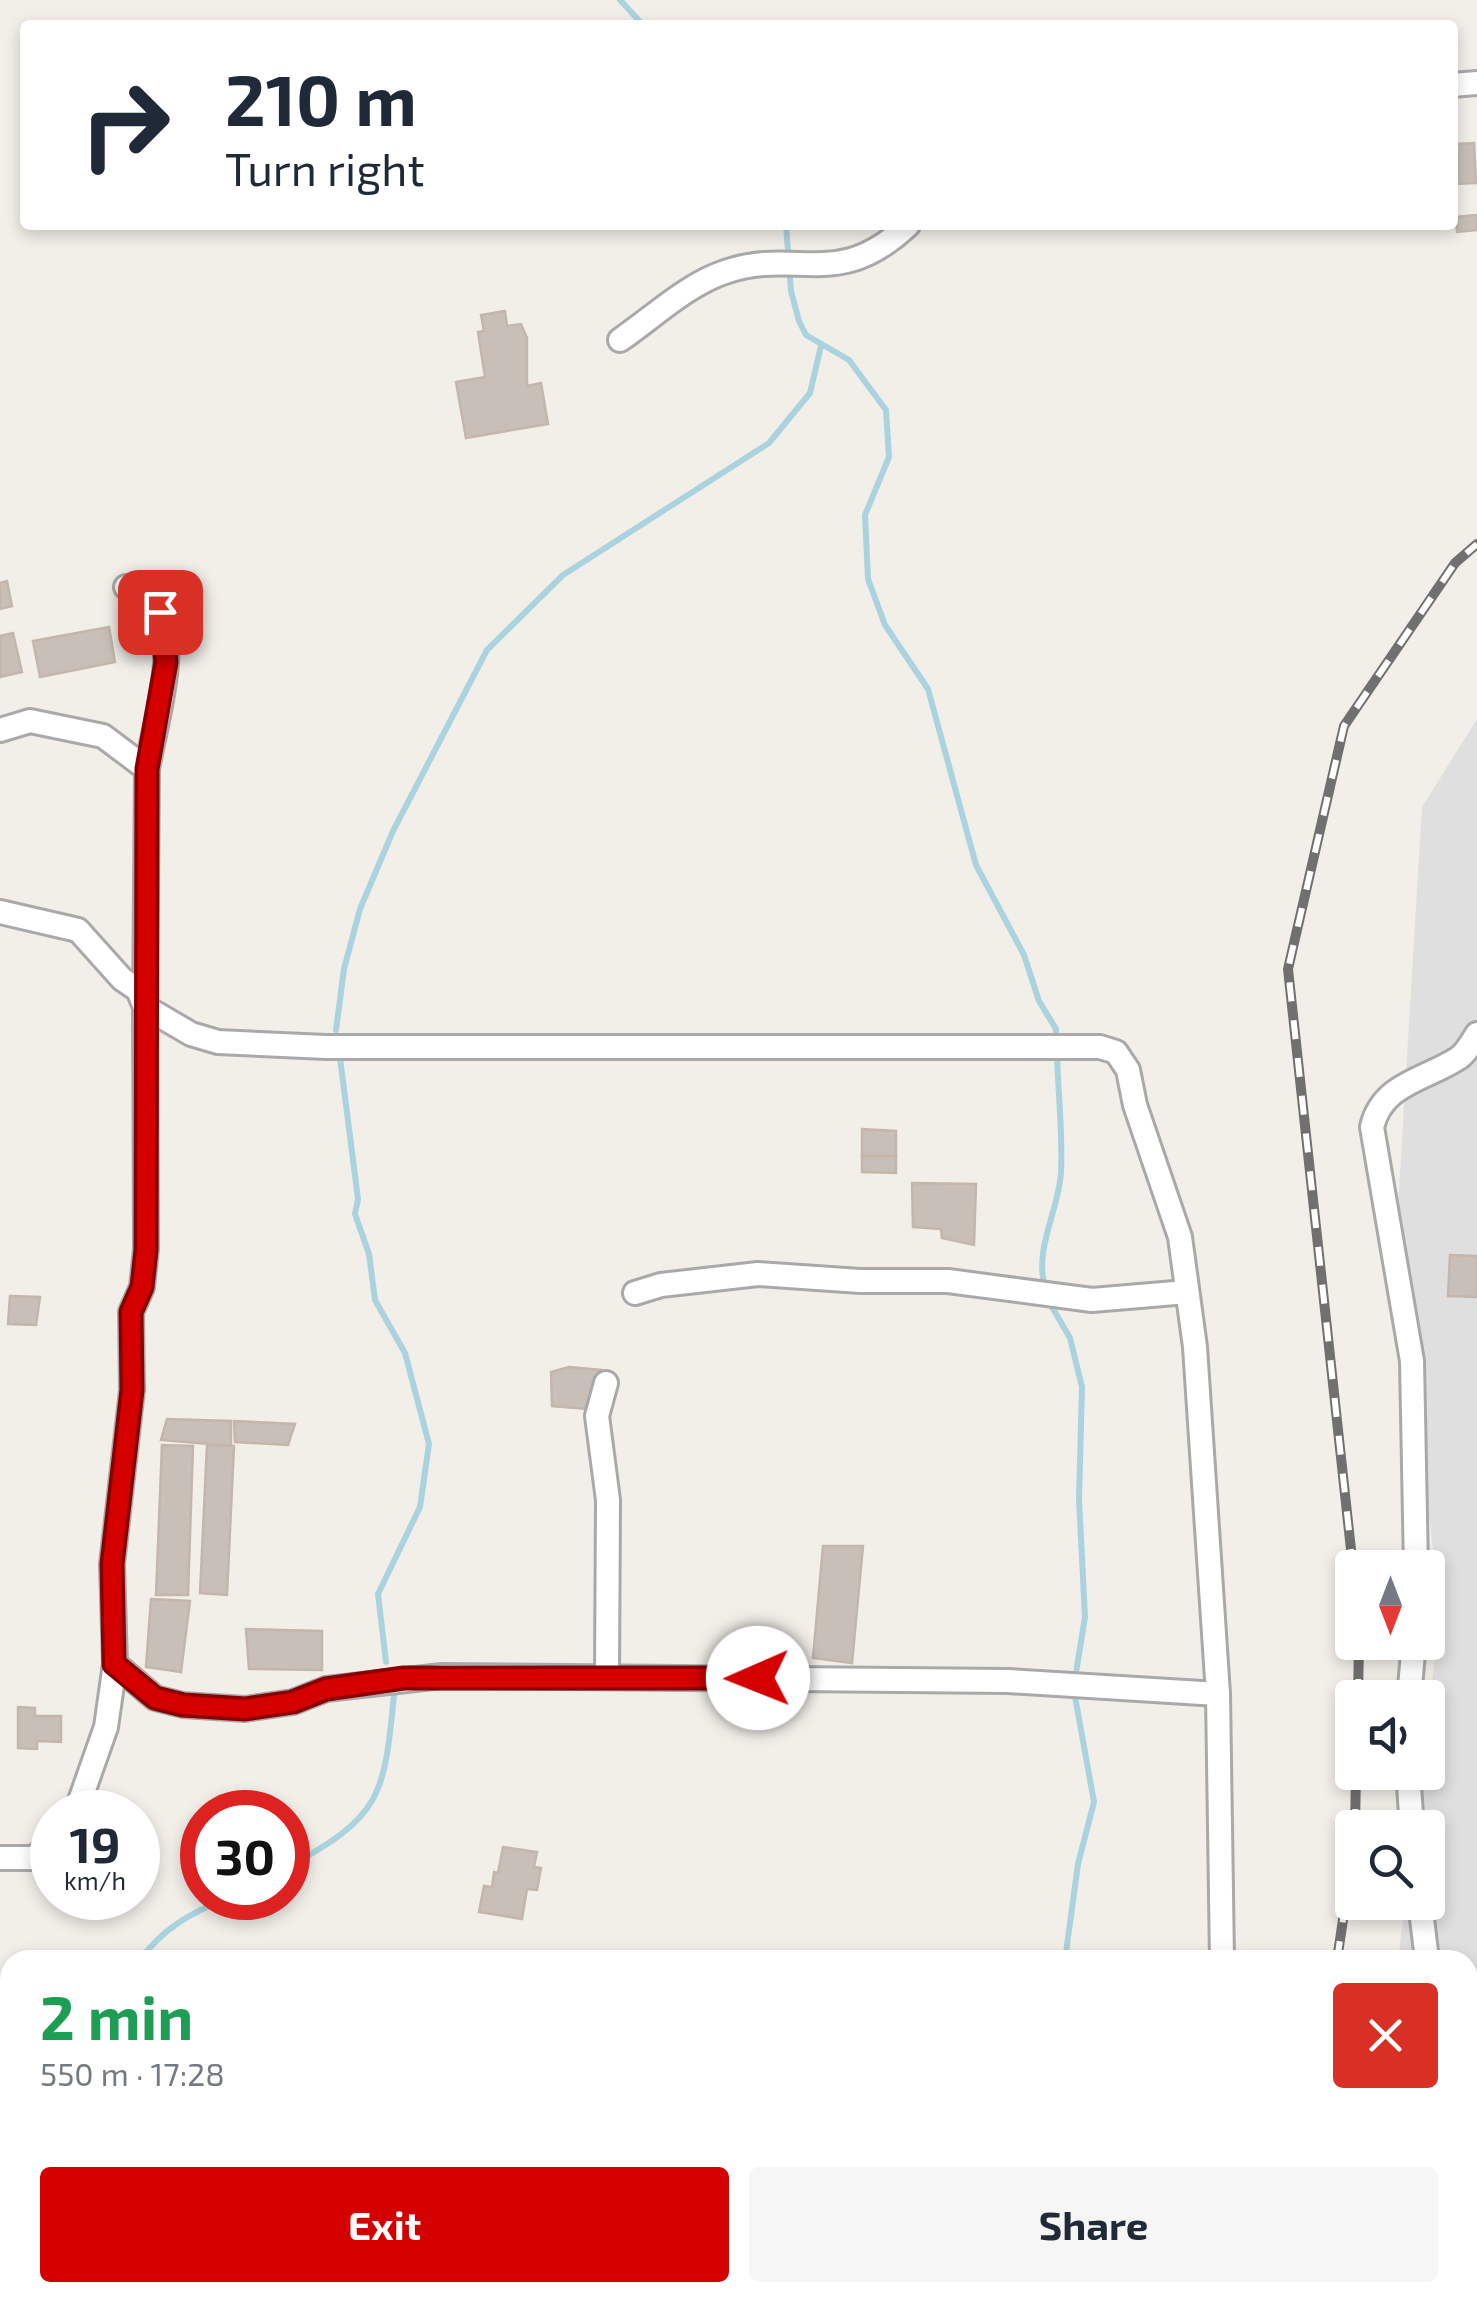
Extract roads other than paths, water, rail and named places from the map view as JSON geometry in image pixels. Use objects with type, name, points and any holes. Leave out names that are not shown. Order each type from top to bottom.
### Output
[{"type":"street","points":[[620,340],[722,272],[749,267],[841,265],[886,246],[903,230]]},
{"type":"street","points":[[84,1790],[106,1727],[114,1664],[112,1564],[132,1390],[131,1312],[142,1287],[146,1250],[147,769],[166,662],[160,612],[148,597],[126,587]]},
{"type":"street","points":[[0,730],[30,721],[102,736],[147,769]]},
{"type":"street","points":[[0,912],[78,930],[122,980],[138,990],[145,1007],[191,1034],[218,1042],[326,1046],[1100,1047],[1116,1052],[1128,1070],[1180,1237],[1194,1347],[1218,1694],[1222,1950]]},
{"type":"street","points":[[1416,1550],[1412,1360],[1372,1127],[1376,1108],[1392,1092],[1461,1057],[1477,1034]]},
{"type":"street","points":[[635,1293],[661,1285],[758,1274],[860,1282],[948,1282],[1092,1300],[1186,1292]]},
{"type":"street","points":[[606,1383],[597,1416],[608,1500],[607,1678]]},
{"type":"street","points":[[114,1664],[155,1698],[183,1705],[245,1709],[293,1702],[326,1689],[404,1678],[1008,1681],[1218,1694]]},
{"type":"street","points":[[0,1858],[30,1858]]},
{"type":"street","points":[[1422,1920],[1426,1950]]},
{"type":"waterway","points":[[620,0],[638,20]]},
{"type":"waterway","points":[[786,230],[791,291],[806,335],[849,360],[886,410],[889,457],[865,515],[868,579],[885,625],[928,689],[976,865],[1024,955],[1039,1001],[1056,1029],[1056,1042]]},
{"type":"waterway","points":[[336,1030],[344,969],[360,909],[393,831],[487,650],[563,575],[769,443],[810,393],[821,346]]},
{"type":"waterway","points":[[1045,1288],[1042,1259],[1061,1173],[1057,1054]]},
{"type":"waterway","points":[[340,1058],[358,1199],[355,1214],[369,1254],[375,1300],[405,1353],[429,1444],[420,1507],[378,1594],[386,1662]]},
{"type":"waterway","points":[[1048,1300],[1070,1338],[1082,1387],[1079,1499],[1085,1617],[1075,1679]]},
{"type":"waterway","points":[[1066,1950],[1078,1864],[1094,1802],[1074,1691]]},
{"type":"waterway","points":[[310,1854],[342,1833],[372,1800],[386,1758],[394,1695]]},
{"type":"waterway","points":[[149,1950],[183,1920]]},
{"type":"railway","points":[[1351,1550],[1288,969],[1344,726],[1455,563],[1477,544]]},
{"type":"railway","points":[[1358,1680],[1359,1660]]},
{"type":"railway","points":[[1355,1810],[1356,1790]]},
{"type":"railway","points":[[1338,1950],[1343,1920]]}]
